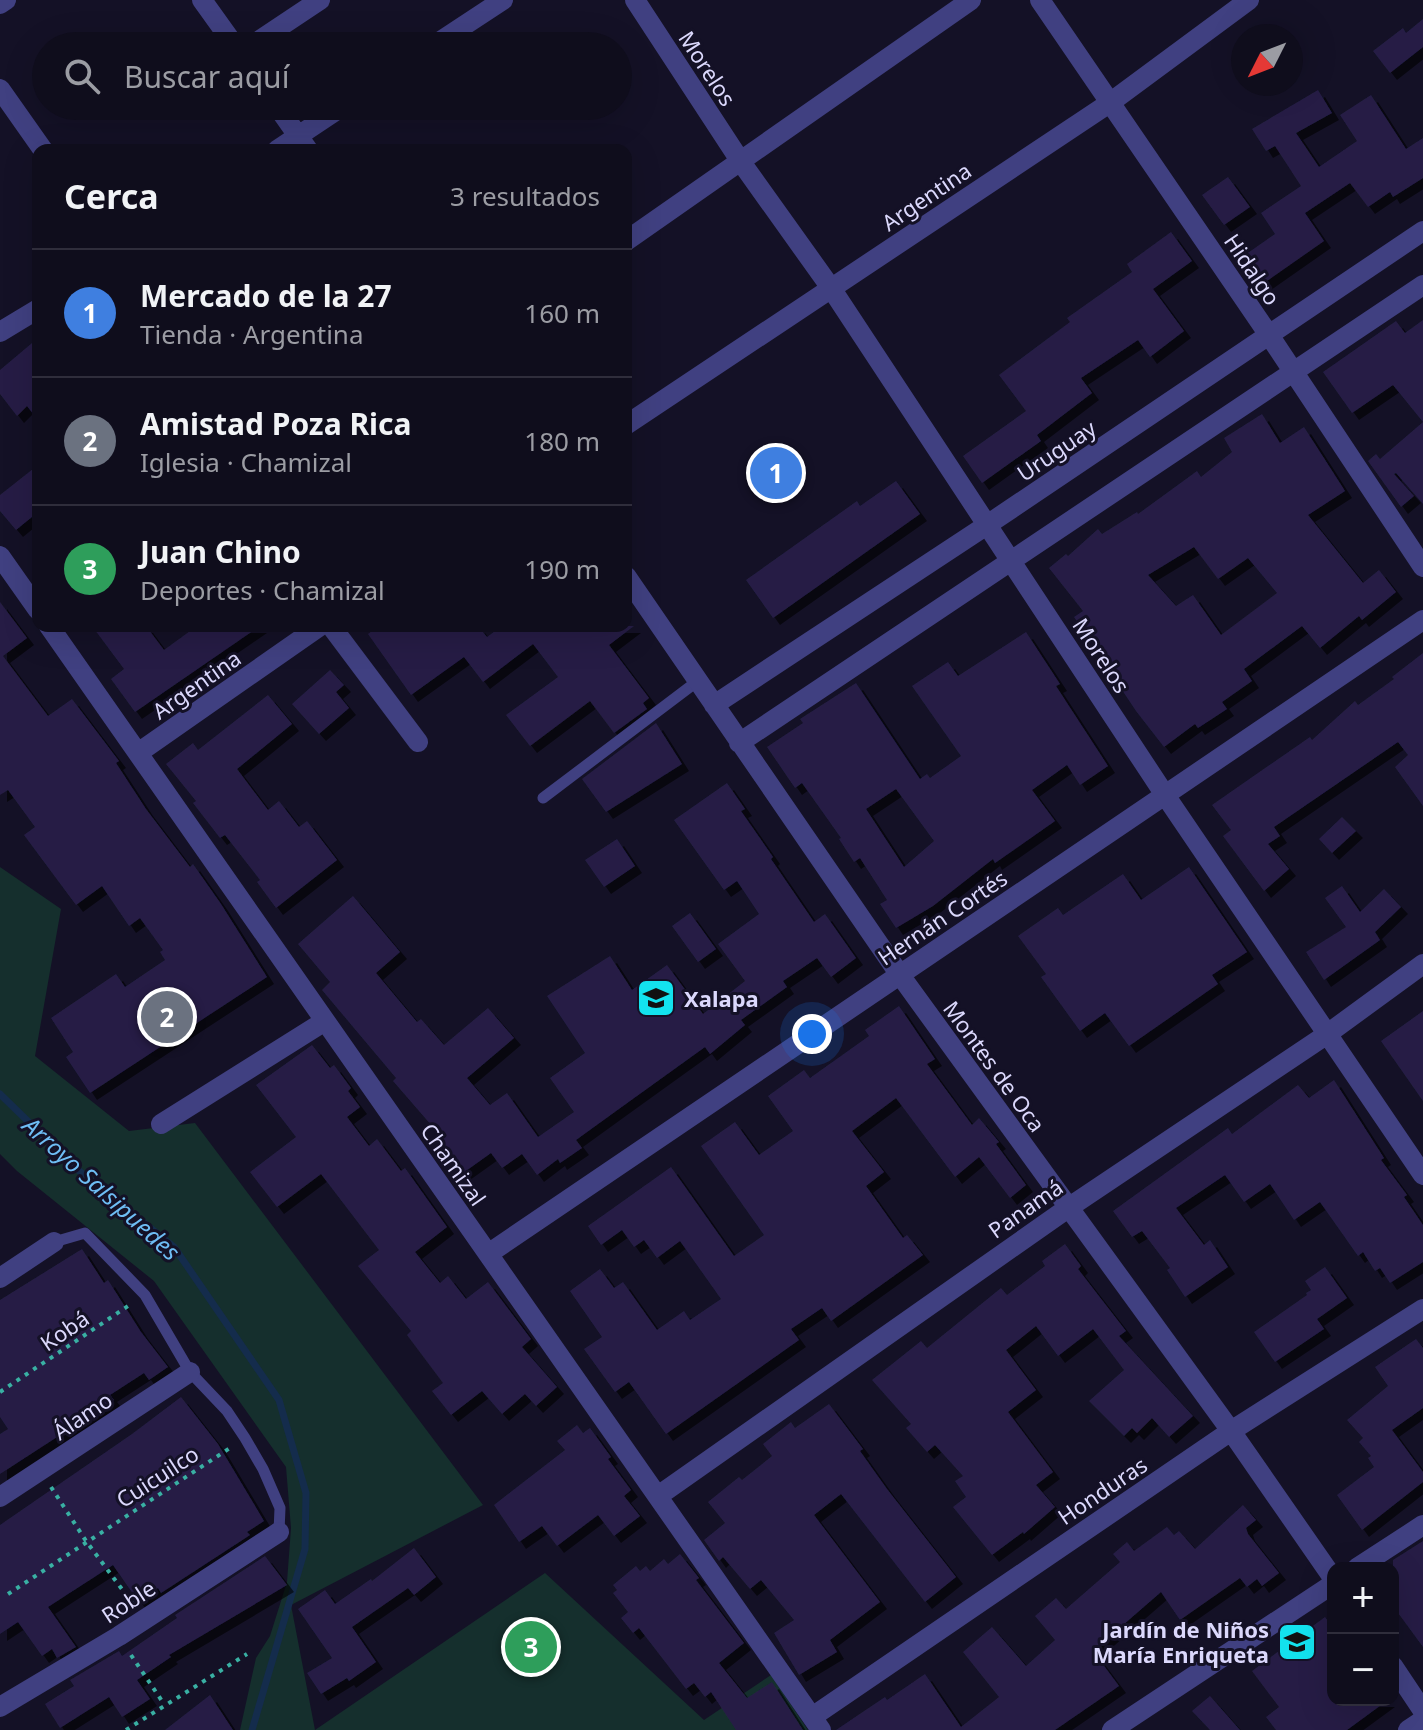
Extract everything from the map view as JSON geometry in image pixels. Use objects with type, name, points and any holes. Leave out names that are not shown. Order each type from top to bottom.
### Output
[{"type":"street","points":[[0,4],[6,0]]},
{"type":"street","points":[[202,0],[225,32]]},
{"type":"street","points":[[272,32],[320,0]]},
{"type":"street","points":[[454,32],[503,0]]},
{"type":"street","name":"Morelos","points":[[635,0],[741,162],[831,288],[1165,795],[1423,1175]]},
{"type":"street","points":[[632,237],[971,0]]},
{"type":"street","name":"Hidalgo","points":[[1040,0],[1423,567]]},
{"type":"street","name":"Argentina","points":[[632,421],[1111,102],[1249,0]]},
{"type":"street","points":[[0,89],[39,144]]},
{"type":"street","points":[[286,120],[302,143],[327,120]]},
{"type":"street","name":"Uruguay","points":[[714,705],[1423,231]]},
{"type":"street","points":[[739,743],[1423,285]]},
{"type":"street","points":[[0,332],[32,313]]},
{"type":"street","points":[[0,556],[32,601]]},
{"type":"street","name":"Montes de Oca","points":[[632,585],[900,975],[1231,1431],[1327,1572]]},
{"type":"street","name":"Hernán Cortés","points":[[488,1254],[1423,620]]},
{"type":"street","name":"Chamizal","points":[[53,632],[816,1723]]},
{"type":"street","name":"Argentina","points":[[138,753],[311,632]]},
{"type":"street","points":[[336,632],[418,742]]},
{"type":"street","name":"Panamá","points":[[658,1496],[1068,1208],[1326,1035],[1423,964]]},
{"type":"street","points":[[161,1124],[325,1021]]},
{"type":"street","points":[[0,1278],[54,1242]]},
{"type":"street","name":"Honduras","points":[[816,1723],[1231,1431],[1423,1309]]},
{"type":"street","name":"Álamo","points":[[0,1497],[190,1372]]},
{"type":"street","points":[[1366,1562],[1423,1525]]},
{"type":"street","name":"Roble","points":[[0,1707],[119,1636],[279,1532]]},
{"type":"street","points":[[1112,1730],[1327,1585]]},
{"type":"street","points":[[1399,1675],[1423,1711]]},
{"type":"street","points":[[1408,1730],[1423,1720]]},
{"type":"lane","points":[[543,798],[699,680]]},
{"type":"lane","points":[[54,1242],[85,1233],[145,1295],[190,1372],[227,1411],[263,1469],[280,1508],[279,1532]]},
{"type":"path","name":"Kobá","points":[[0,1392],[145,1295]]},
{"type":"path","name":"Cuicuilco","points":[[8,1594],[245,1438]]},
{"type":"path","points":[[41,1472],[86,1541],[145,1619]]},
{"type":"path","points":[[119,1636],[164,1705]]},
{"type":"path","points":[[126,1730],[247,1654]]},
{"type":"green space","points":[[0,867],[61,909],[35,1056],[129,1131],[195,1123],[483,1505],[291,1605],[315,1730],[240,1730],[256,1658],[270,1636],[287,1582],[291,1528],[286,1467],[154,1281],[0,1154]]},
{"type":"green space","points":[[545,1573],[704,1720],[771,1675],[808,1730],[315,1730]]},
{"type":"building","points":[[1423,19],[1423,47],[1390,73],[1373,51],[1403,28],[1406,33]]},
{"type":"building","points":[[1318,90],[1332,113],[1296,133],[1319,167],[1357,141],[1340,115],[1371,95],[1406,149],[1423,138],[1423,178],[1393,197],[1390,192],[1368,207],[1350,183],[1305,213],[1324,241],[1264,283],[1245,255],[1275,234],[1261,213],[1301,186],[1275,146],[1266,151],[1252,129]]},
{"type":"building","points":[[1228,177],[1250,207],[1224,225],[1202,195]]},
{"type":"building","points":[[1171,232],[1192,261],[1153,289],[1184,331],[1150,357],[1138,340],[1081,378],[1092,393],[1037,435],[1041,441],[982,483],[963,456],[1026,411],[999,375],[1070,322],[1067,318],[1132,272],[1127,264]]},
{"type":"building","points":[[1423,320],[1423,422],[1393,385],[1352,413],[1323,372],[1396,321],[1405,333]]},
{"type":"building","points":[[32,343],[32,412],[27,406],[17,416],[0,394],[0,370]]},
{"type":"building","points":[[1262,414],[1280,443],[1304,427],[1345,491],[1308,515],[1363,583],[1379,570],[1396,592],[1362,620],[1359,616],[1320,648],[1302,626],[1244,669],[1252,681],[1222,702],[1227,709],[1198,728],[1195,724],[1164,747],[1136,711],[1118,684],[1121,682],[1074,617],[1083,611],[1049,568],[1066,554],[1068,556],[1098,529],[1102,534],[1138,514],[1197,471],[1201,477],[1232,452],[1224,438]],"holes":[[[1194,547],[1218,579],[1248,558],[1277,593],[1221,635],[1193,595],[1176,606],[1148,575]]]},
{"type":"building","points":[[1423,422],[1423,504],[1396,473],[1414,496],[1401,507],[1368,461],[1376,454],[1380,459]]},
{"type":"building","points":[[32,470],[32,517],[16,530],[0,511],[0,495]]},
{"type":"building","points":[[896,481],[920,514],[773,618],[746,580],[857,501],[860,506]]},
{"type":"building","points":[[0,602],[27,638],[3,656],[48,716],[72,699],[119,761],[116,763],[146,809],[190,867],[193,864],[267,977],[90,1093],[66,1057],[73,1052],[51,1018],[116,974],[125,987],[165,960],[160,952],[163,950],[140,918],[129,926],[102,886],[76,905],[24,835],[35,827],[8,790],[0,795]]},
{"type":"building","points":[[96,632],[150,632],[164,650],[189,632],[251,632],[135,712],[111,679],[124,669]]},
{"type":"building","points":[[483,632],[487,637],[494,632],[626,632],[609,645],[649,698],[643,703],[647,709],[614,733],[590,701],[530,746],[506,715],[558,677],[533,644],[483,682],[464,657],[411,695],[368,634]]},
{"type":"building","points":[[1026,632],[1060,684],[1056,686],[1108,766],[1080,785],[1067,765],[1032,790],[1055,821],[995,863],[993,859],[933,906],[896,928],[880,904],[887,900],[860,858],[854,862],[802,783],[795,788],[767,747],[803,723],[800,719],[856,683],[920,779],[927,774],[930,778],[961,756],[912,686],[948,662],[958,676]],"holes":[[[896,789],[934,841],[904,867],[866,809]]]},
{"type":"building","points":[[1423,653],[1423,806],[1395,767],[1408,755],[1398,742],[1274,827],[1280,836],[1268,844],[1289,869],[1264,891],[1223,836],[1231,830],[1212,805],[1310,737],[1312,740],[1355,701],[1358,705]]},
{"type":"building","points":[[330,670],[344,685],[336,692],[349,708],[319,734],[292,704]]},
{"type":"building","points":[[268,695],[292,724],[237,769],[268,810],[279,801],[299,827],[307,821],[337,860],[276,908],[257,882],[260,880],[225,835],[220,838],[193,803],[196,801],[166,764],[193,743],[198,750]]},
{"type":"building","points":[[656,723],[682,764],[606,812],[582,779]]},
{"type":"building","points":[[727,783],[745,809],[741,811],[773,857],[771,859],[814,922],[825,914],[856,958],[831,977],[817,958],[783,981],[787,987],[741,1020],[745,1025],[710,1054],[705,1047],[576,1140],[582,1148],[560,1163],[558,1159],[537,1175],[522,1154],[502,1168],[491,1153],[463,1173],[442,1144],[445,1141],[393,1081],[396,1078],[322,990],[330,982],[298,944],[353,896],[400,952],[376,973],[417,1022],[421,1019],[444,1045],[488,1008],[514,1038],[467,1078],[490,1105],[507,1093],[538,1137],[574,1112],[550,1078],[585,1053],[547,996],[610,956],[632,990],[667,965],[703,1014],[745,981],[718,944],[759,914],[737,881],[724,890],[674,820]]},
{"type":"building","points":[[1342,817],[1356,831],[1332,853],[1319,839]]},
{"type":"building","points":[[617,839],[635,866],[604,887],[585,860]]},
{"type":"building","points":[[1189,867],[1247,952],[1212,975],[1218,984],[1129,1046],[1105,1013],[1080,1031],[1041,977],[1046,974],[1018,936],[1058,908],[1063,915],[1123,874],[1141,900]]},
{"type":"building","points":[[1342,886],[1360,912],[1384,889],[1401,907],[1375,932],[1380,940],[1324,980],[1306,952],[1346,927],[1325,898]]},
{"type":"building","points":[[690,913],[716,949],[698,962],[672,926]]},
{"type":"building","points":[[899,1006],[935,1059],[927,1064],[972,1125],[979,1118],[999,1142],[996,1144],[1026,1185],[1010,1198],[979,1157],[955,1177],[896,1098],[852,1131],[884,1172],[866,1186],[903,1238],[907,1235],[923,1255],[831,1321],[822,1308],[791,1329],[799,1340],[666,1434],[629,1382],[615,1392],[584,1349],[602,1337],[570,1291],[600,1269],[614,1288],[623,1282],[657,1330],[684,1311],[690,1320],[721,1299],[680,1241],[657,1258],[644,1240],[634,1247],[622,1230],[601,1245],[588,1226],[671,1167],[734,1256],[764,1235],[701,1146],[735,1122],[759,1155],[793,1131],[768,1096],[804,1070],[810,1078],[869,1036],[865,1030]]},
{"type":"building","points":[[1423,1011],[1423,1101],[1381,1041]]},
{"type":"building","points":[[312,1045],[330,1068],[334,1065],[351,1088],[348,1091],[360,1107],[347,1117],[369,1146],[377,1139],[401,1171],[405,1168],[447,1227],[415,1252],[440,1283],[448,1276],[466,1299],[488,1282],[531,1339],[522,1347],[557,1387],[536,1406],[525,1394],[502,1414],[482,1391],[451,1415],[432,1391],[443,1383],[407,1335],[411,1331],[358,1266],[379,1250],[321,1174],[277,1207],[250,1172],[296,1137],[256,1085]]},
{"type":"building","points":[[1334,1080],[1423,1225],[1423,1262],[1390,1283],[1380,1268],[1375,1271],[1363,1252],[1358,1256],[1320,1202],[1294,1220],[1270,1184],[1244,1202],[1225,1175],[1176,1208],[1204,1245],[1210,1240],[1228,1267],[1185,1297],[1167,1270],[1170,1268],[1142,1231],[1132,1237],[1113,1211],[1228,1128],[1232,1134],[1298,1085],[1309,1098]]},
{"type":"building","points":[[1065,1244],[1081,1266],[1078,1269],[1126,1331],[1119,1336],[1193,1416],[1169,1437],[1152,1418],[1137,1433],[1132,1428],[1124,1436],[1089,1401],[1124,1370],[1093,1329],[1058,1356],[1036,1326],[1006,1350],[1036,1390],[1008,1412],[1053,1472],[1036,1485],[1055,1507],[1024,1534],[992,1555],[953,1507],[966,1497],[955,1481],[963,1476],[935,1445],[927,1452],[906,1428],[911,1424],[872,1380],[921,1341],[927,1348],[1001,1288],[1007,1295],[1045,1266],[1042,1261]]},
{"type":"building","points":[[82,1249],[104,1283],[108,1280],[168,1367],[149,1380],[144,1373],[110,1395],[114,1400],[0,1474],[0,1434],[8,1429],[0,1417],[0,1300]]},
{"type":"building","points":[[1325,1267],[1347,1298],[1317,1319],[1324,1329],[1275,1362],[1254,1332],[1307,1295],[1311,1290],[1305,1281]]},
{"type":"building","points":[[1416,1339],[1423,1348],[1423,1408],[1392,1430],[1423,1472],[1423,1482],[1362,1530],[1337,1495],[1374,1467],[1368,1458],[1371,1456],[1359,1442],[1363,1438],[1347,1420],[1388,1386],[1375,1367]]},
{"type":"building","points":[[181,1397],[218,1444],[264,1521],[247,1532],[250,1535],[161,1593],[158,1588],[138,1601],[113,1565],[48,1607],[76,1647],[57,1658],[52,1649],[42,1656],[18,1622],[0,1634],[0,1525]]},
{"type":"building","points":[[829,1404],[863,1449],[860,1451],[887,1489],[956,1577],[925,1602],[841,1494],[814,1515],[880,1602],[830,1640],[837,1652],[799,1675],[774,1633],[794,1620],[761,1580],[750,1589],[723,1557],[719,1561],[704,1540],[725,1523],[708,1502],[772,1456],[763,1444],[791,1422],[795,1428]]},
{"type":"building","points":[[577,1425],[583,1433],[590,1428],[611,1457],[608,1459],[631,1490],[624,1496],[640,1516],[614,1536],[598,1515],[557,1546],[542,1526],[519,1542],[494,1505],[565,1450],[557,1441]]},
{"type":"building","points":[[1243,1505],[1256,1520],[1246,1528],[1248,1534],[1279,1573],[1262,1586],[1257,1579],[1247,1587],[1240,1578],[1180,1620],[1161,1592],[1093,1651],[1119,1686],[1055,1730],[836,1730],[925,1674],[961,1727],[999,1697],[963,1652],[992,1627],[1026,1666],[1055,1640],[1035,1616],[1056,1598],[1066,1609],[1120,1562],[1113,1554],[1127,1542],[1134,1551],[1167,1527],[1174,1535],[1179,1531],[1195,1549]]},
{"type":"building","points":[[1423,1541],[1423,1647],[1399,1614],[1399,1562],[1393,1560]]},
{"type":"building","points":[[414,1548],[436,1577],[414,1595],[408,1588],[352,1627],[376,1662],[349,1681],[347,1678],[321,1694],[307,1673],[332,1658],[298,1609],[325,1590],[335,1604],[372,1581]]},
{"type":"building","points":[[680,1554],[744,1643],[719,1663],[747,1698],[772,1682],[803,1730],[736,1730],[711,1692],[705,1697],[694,1683],[686,1689],[639,1628],[633,1633],[621,1618],[628,1612],[613,1593],[617,1590],[613,1585],[636,1566],[640,1571],[646,1566],[650,1571],[664,1559],[668,1564]]},
{"type":"building","points":[[265,1556],[287,1585],[169,1655],[171,1657],[137,1680],[150,1699],[122,1717],[109,1697],[60,1728],[45,1704],[74,1686],[70,1680],[119,1651],[122,1656],[177,1618],[175,1615]]},
{"type":"building","points":[[1325,1617],[1327,1706],[1380,1706],[1347,1730],[1276,1730],[1266,1717],[1279,1707],[1252,1671]]},
{"type":"building","points":[[210,1695],[233,1730],[165,1730]]},
{"type":"building","points":[[1210,1696],[1240,1730],[1210,1730],[1192,1711]]},
{"type":"waterway","name":"Arroyo Salsipuedes","points":[[0,1094],[78,1170],[174,1247],[279,1400],[306,1493],[305,1549],[252,1730]]},
{"type":"place","name":"Mercado de la 27","points":[[776,473]]},
{"type":"place","name":"Xalapa","points":[[656,998]]},
{"type":"place","name":"Amistad Poza Rica","points":[[167,1017]]},
{"type":"place","name":"Jardín de Niños María Enriqueta","points":[[1297,1642]]},
{"type":"place","name":"Juan Chino","points":[[531,1647]]}]
